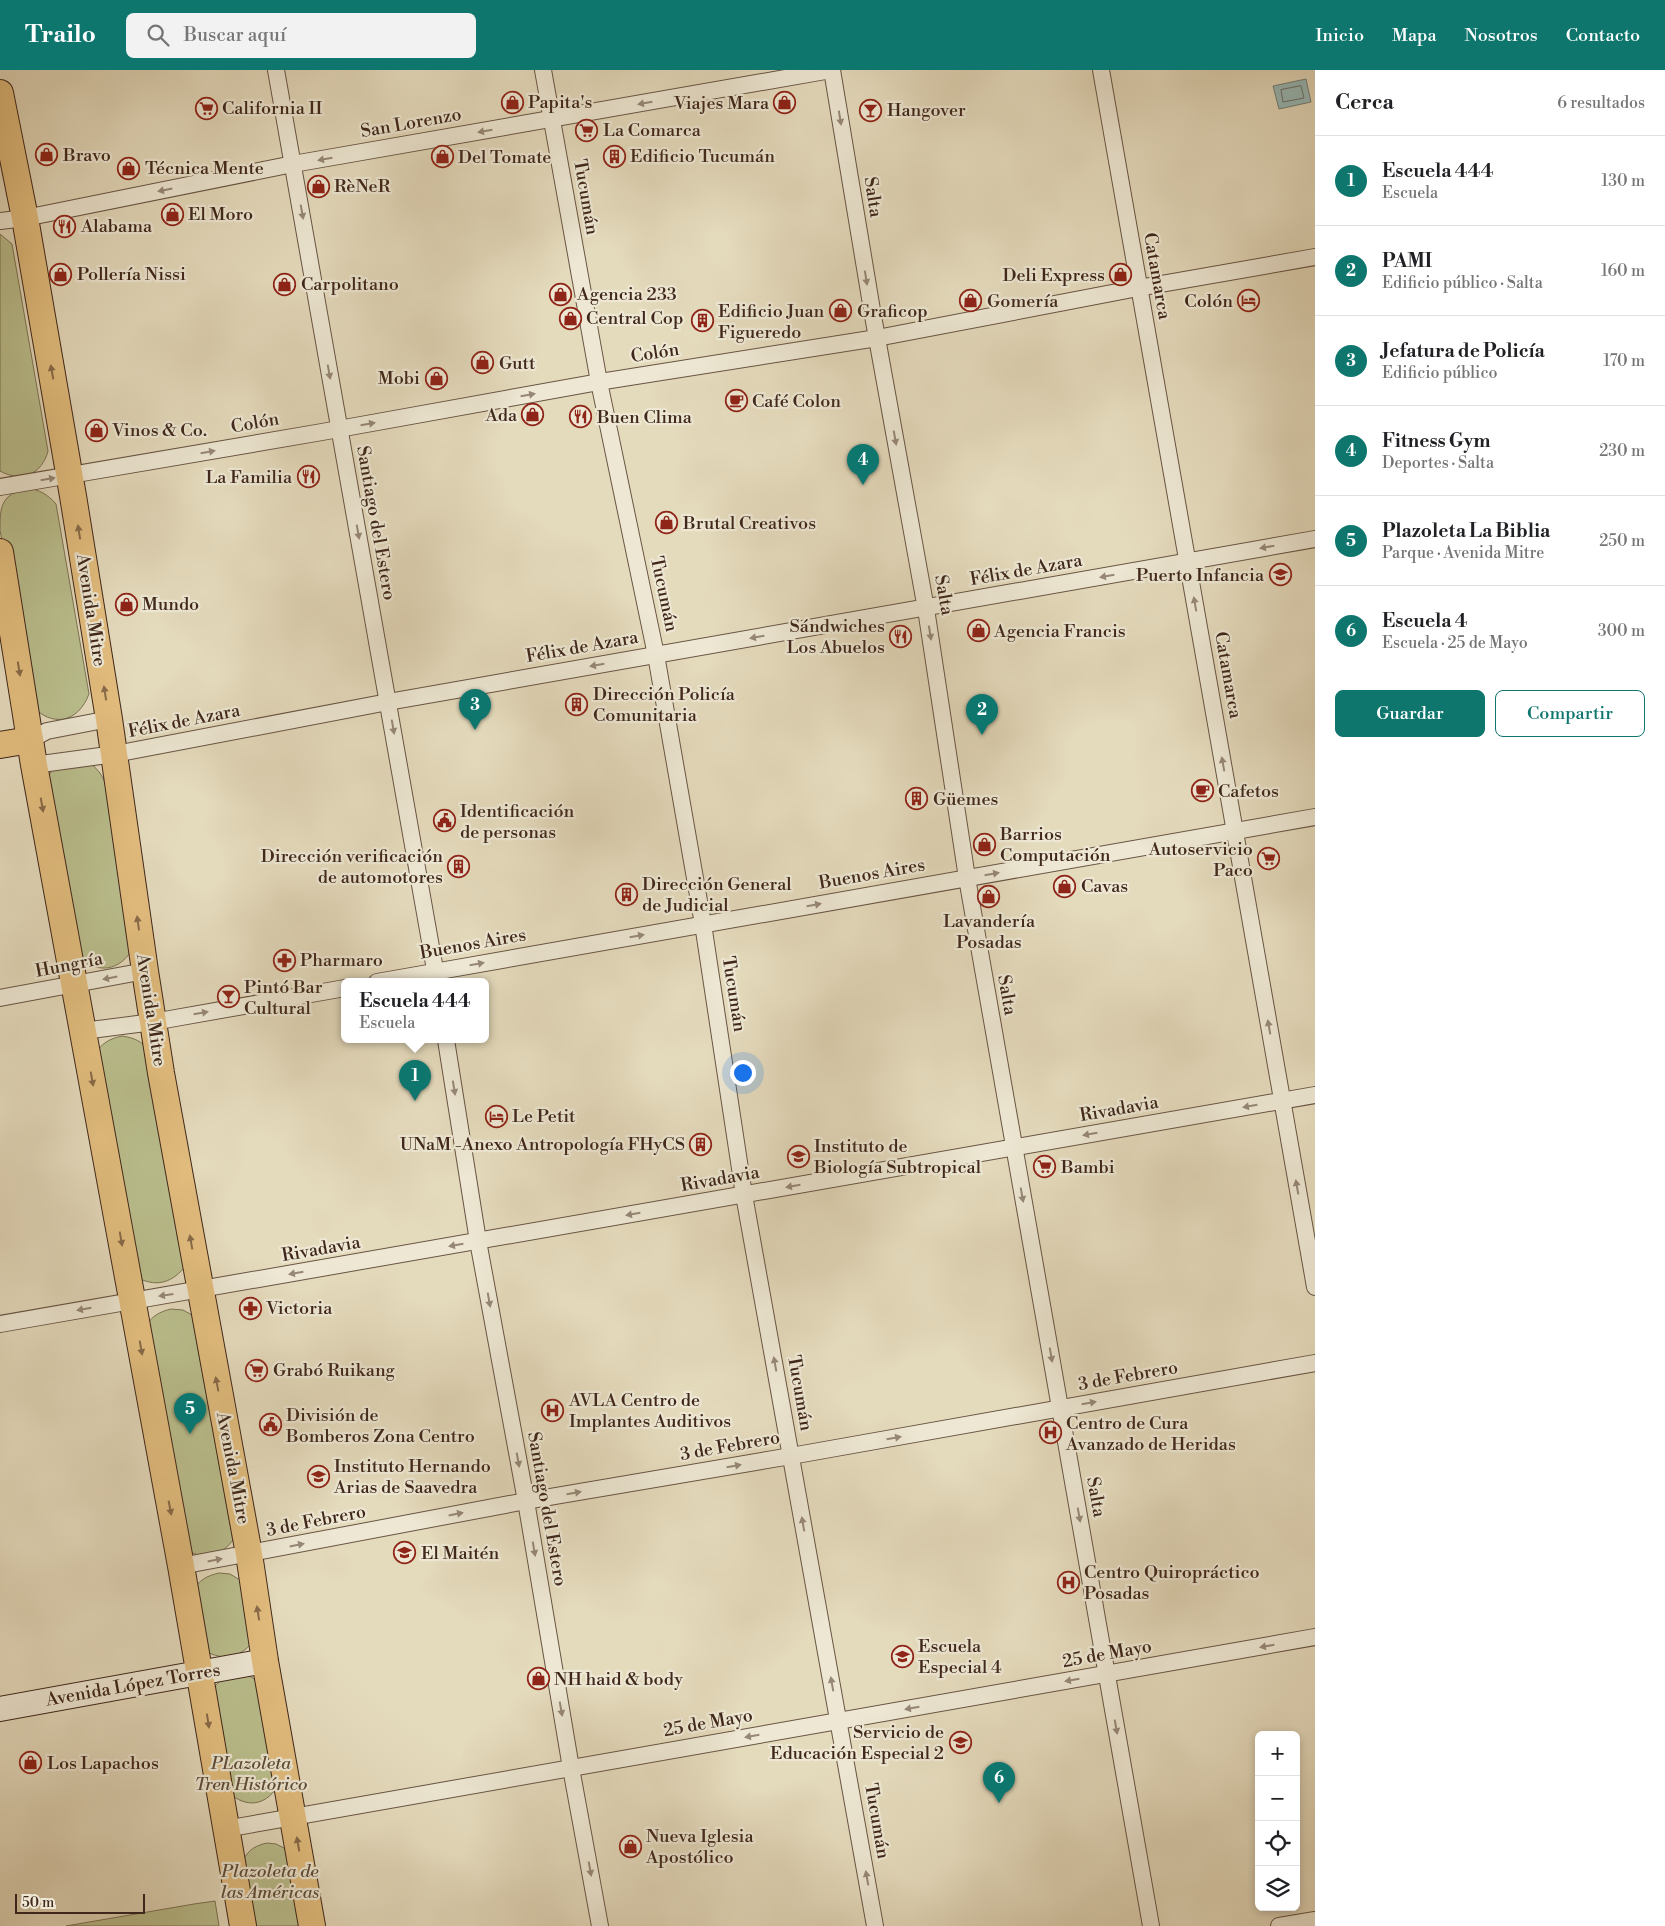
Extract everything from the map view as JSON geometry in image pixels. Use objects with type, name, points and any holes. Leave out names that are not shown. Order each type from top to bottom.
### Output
[{"type":"main road","name":"Avenida Mitre","points":[[0,93],[26,218],[115,754],[145,971],[200,1290],[249,1554],[312,1926]]},
{"type":"main road","points":[[0,552],[32,752],[181,1566],[243,1926]]},
{"type":"main road","points":[[0,745],[32,752]]},
{"type":"main road","name":"Avenida López Torres","points":[[0,1709],[266,1661]]},
{"type":"street","name":"Santiago del Estero","points":[[276,70],[436,977]]},
{"type":"street","name":"Tucumán","points":[[543,70],[599,382],[656,655],[702,924],[744,1195],[875,1926]]},
{"type":"street","name":"San Lorenzo","points":[[0,221],[26,218],[294,164],[832,70]]},
{"type":"street","name":"Salta","points":[[832,70],[877,338],[926,608],[967,878],[1151,1926]]},
{"type":"street","name":"Catamarca","points":[[1101,70],[1315,1287]]},
{"type":"street","name":"Colón","points":[[0,487],[599,382],[877,338],[1138,288],[1315,257]]},
{"type":"street","name":"Félix de Azara","points":[[32,752],[115,754],[388,702],[1315,539]]},
{"type":"street","points":[[32,752],[47,731],[109,719]]},
{"type":"street","name":"Buenos Aires","points":[[436,977],[702,924],[1315,817]]},
{"type":"street","name":"Hungría","points":[[0,998],[145,971]]},
{"type":"street","points":[[83,1031],[154,1022],[341,989]]},
{"type":"street","name":"Santiago del Estero","points":[[446,1043],[478,1241],[526,1501],[600,1926]]},
{"type":"street","name":"Rivadavia","points":[[0,1324],[1315,1095]]},
{"type":"street","name":"3 de Febrero","points":[[181,1566],[526,1501],[1315,1363]]},
{"type":"street","name":"25 de Mayo","points":[[226,1829],[1315,1637]]},
{"type":"street","points":[[1279,1926],[1315,1920]]},
{"type":"green space","points":[[0,234],[12,244],[48,451],[41,466],[36,471],[23,476],[8,475],[0,471]]},
{"type":"green space","points":[[27,488],[43,493],[56,504],[89,694],[78,711],[64,719],[47,717],[31,705],[0,530],[2,508],[7,498]]},
{"type":"green space","points":[[91,763],[100,773],[107,786],[130,953],[120,963],[109,968],[97,967],[83,962],[47,779],[52,770]]},
{"type":"green space","points":[[122,1036],[138,1040],[150,1051],[184,1268],[168,1281],[156,1283],[136,1277],[95,1054],[106,1042]]},
{"type":"green space","points":[[171,1309],[183,1310],[192,1315],[233,1540],[223,1550],[206,1556],[186,1550],[145,1327],[156,1315]]},
{"type":"green space","points":[[219,1573],[230,1574],[240,1580],[253,1642],[237,1655],[225,1657],[205,1651],[192,1591],[204,1579]]},
{"type":"green space","name":"PLazoleta Tren Histórico","points":[[248,1675],[256,1680],[277,1787],[267,1798],[255,1803],[242,1801],[229,1793],[211,1693],[218,1683],[226,1678]]},
{"type":"green space","name":"Plazoleta de las Américas","points":[[267,1843],[276,1844],[284,1848],[293,1858],[305,1926],[250,1926],[241,1865],[245,1856],[251,1850]]},
{"type":"green space","points":[[215,1901],[219,1926],[66,1926],[194,1904]]},
{"type":"water","points":[[1306,79],[1311,102],[1279,109],[1273,86]]},
{"type":"place","name":"Papita's","points":[[512,102]]},
{"type":"place","name":"Viajes Mara","points":[[785,103]]},
{"type":"place","name":"California II","points":[[206,108]]},
{"type":"place","name":"Hangover","points":[[871,110]]},
{"type":"place","name":"La Comarca","points":[[587,130]]},
{"type":"place","name":"Bravo","points":[[47,155]]},
{"type":"place","name":"Edificio Tucumán","points":[[614,156]]},
{"type":"place","name":"Del Tomate","points":[[442,157]]},
{"type":"place","name":"Técnica Mente","points":[[129,168]]},
{"type":"place","name":"RèNeR","points":[[318,186]]},
{"type":"place","name":"El Moro","points":[[172,214]]},
{"type":"place","name":"Alabama","points":[[65,226]]},
{"type":"place","name":"Pollería Nissi","points":[[61,274]]},
{"type":"place","name":"Deli Express","points":[[1121,275]]},
{"type":"place","name":"Carpolitano","points":[[285,284]]},
{"type":"place","name":"Agencia 233","points":[[561,294]]},
{"type":"place","name":"Gomería","points":[[971,301]]},
{"type":"place","name":"Colón","points":[[1249,301]]},
{"type":"place","name":"Graficop","points":[[841,311]]},
{"type":"place","name":"Central Cop","points":[[570,318]]},
{"type":"place","name":"Edificio Juan Figueredo","points":[[702,321]]},
{"type":"place","name":"Gutt","points":[[483,363]]},
{"type":"place","name":"Mobi","points":[[436,378]]},
{"type":"place","name":"Café Colon","points":[[736,401]]},
{"type":"place","name":"Ada","points":[[533,415]]},
{"type":"place","name":"Buen Clima","points":[[581,417]]},
{"type":"place","name":"Vinos & Co.","points":[[96,430]]},
{"type":"place","name":"La Familia","points":[[308,477]]},
{"type":"place","name":"Fitness Gym","points":[[863,485]]},
{"type":"place","name":"Brutal Creativos","points":[[667,523]]},
{"type":"place","name":"Puerto Infancia","points":[[1280,575]]},
{"type":"place","name":"Mundo","points":[[126,604]]},
{"type":"place","name":"Agencia Francis","points":[[978,631]]},
{"type":"place","name":"Sándwiches Los Abuelos","points":[[901,636]]},
{"type":"place","name":"Dirección Policía Comunitaria","points":[[577,704]]},
{"type":"place","name":"Jefatura de Policía","points":[[475,730]]},
{"type":"place","name":"PAMI","points":[[982,735]]},
{"type":"place","name":"Cafetos","points":[[1202,791]]},
{"type":"place","name":"Güemes","points":[[917,799]]},
{"type":"place","name":"Identificación de personas","points":[[444,821]]},
{"type":"place","name":"Barrios Computación","points":[[984,844]]},
{"type":"place","name":"Autoservicio Paco","points":[[1269,859]]},
{"type":"place","name":"Dirección verificación de automotores","points":[[459,866]]},
{"type":"place","name":"Cavas","points":[[1065,886]]},
{"type":"place","name":"Dirección General de Judicial","points":[[626,894]]},
{"type":"place","name":"Lavandería Posadas","points":[[989,896]]},
{"type":"place","name":"Pharmaro","points":[[284,960]]},
{"type":"place","name":"Pintó Bar Cultural","points":[[228,997]]},
{"type":"place","name":"Escuela 444","points":[[415,1101]]},
{"type":"place","name":"Le Petit","points":[[496,1116]]},
{"type":"place","name":"UNaM -Anexo Antropología FHyCS","points":[[701,1144]]},
{"type":"place","name":"Instituto de Biología Subtropical","points":[[798,1156]]},
{"type":"place","name":"Bambi","points":[[1045,1167]]},
{"type":"place","name":"Victoria","points":[[250,1308]]},
{"type":"place","name":"Grabó Ruikang","points":[[257,1370]]},
{"type":"place","name":"AVLA Centro de Implantes Auditivos","points":[[553,1410]]},
{"type":"place","name":"División de Bomberos Zona Centro","points":[[270,1425]]},
{"type":"place","name":"Centro de Cura Avanzado de Heridas","points":[[1050,1433]]},
{"type":"place","name":"Plazoleta La Biblia","points":[[190,1434]]},
{"type":"place","name":"Instituto Hernando Arias de Saavedra","points":[[318,1476]]},
{"type":"place","name":"El Maitén","points":[[405,1553]]},
{"type":"place","name":"Centro Quiropráctico Posadas","points":[[1068,1582]]},
{"type":"place","name":"Escuela Especial 4","points":[[902,1656]]},
{"type":"place","name":"NH haid & body","points":[[538,1679]]},
{"type":"place","name":"Servicio de Educación Especial 2","points":[[960,1742]]},
{"type":"place","name":"Los Lapachos","points":[[31,1763]]},
{"type":"place","name":"Escuela 4","points":[[999,1803]]},
{"type":"place","name":"Nueva Iglesia Apostólico","points":[[630,1846]]}]
